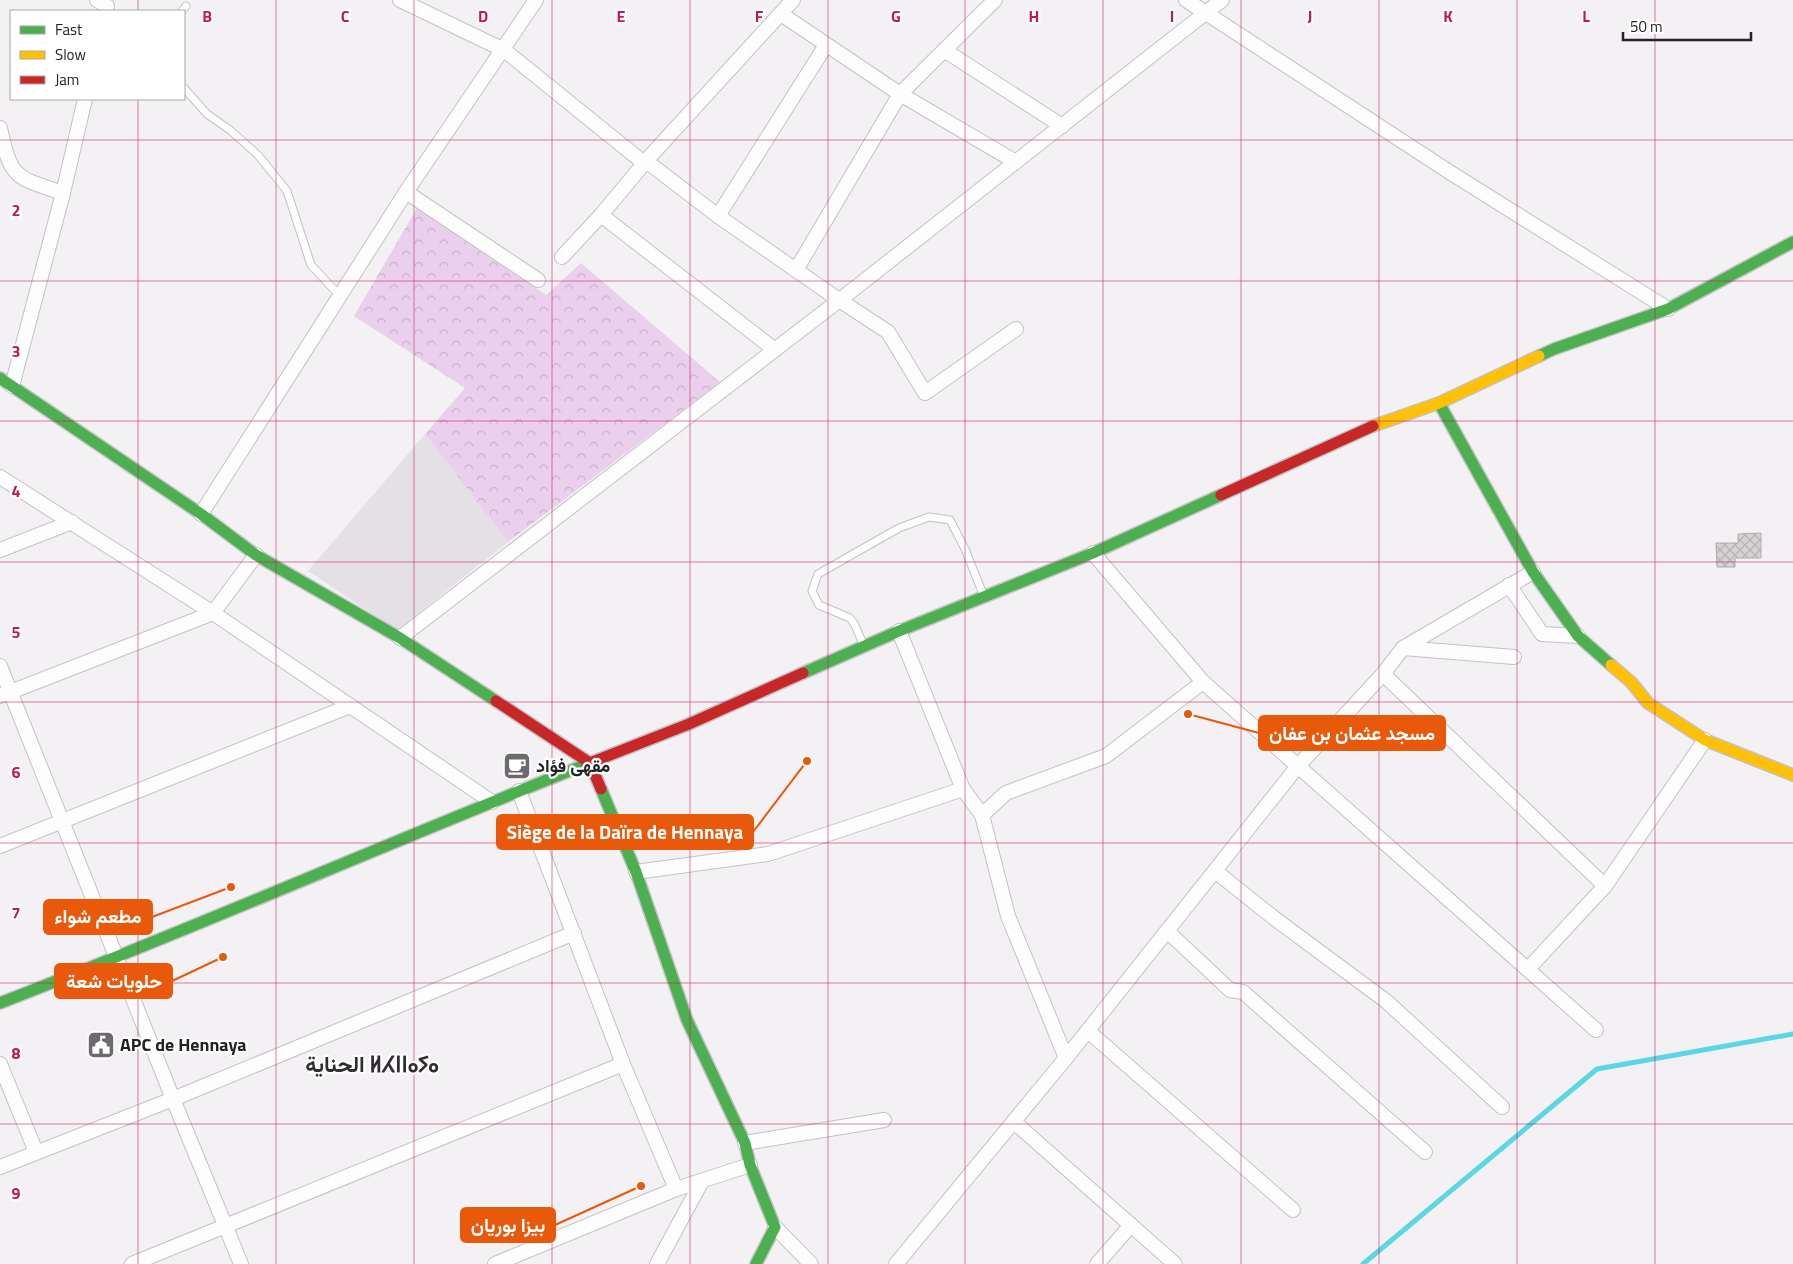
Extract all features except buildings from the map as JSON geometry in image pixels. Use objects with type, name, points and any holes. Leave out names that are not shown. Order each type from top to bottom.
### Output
[{"type":"main road","points":[[0,1003],[117,958],[492,802],[690,724],[899,631],[1093,553],[1373,426],[1439,403],[1554,349],[1668,309],[1793,242]]},
{"type":"main road","points":[[6,382],[200,514],[256,555],[400,638],[590,763],[636,872],[687,1020],[745,1143],[750,1165],[774,1227],[756,1264]]},
{"type":"main road","points":[[1439,403],[1533,572],[1578,636],[1631,682],[1648,702],[1705,740],[1793,775]]},
{"type":"street","points":[[400,0],[504,50],[645,162],[718,216],[888,332],[925,393],[1016,329]]},
{"type":"street","points":[[200,514],[406,192],[504,50],[536,0]]},
{"type":"street","points":[[562,257],[601,215],[645,162],[794,0]]},
{"type":"street","points":[[796,270],[900,94],[995,0]]},
{"type":"street","points":[[1186,0],[1451,173],[1668,309]]},
{"type":"street","points":[[400,638],[839,300],[1222,0]]},
{"type":"street","points":[[781,14],[900,94],[1016,162]]},
{"type":"street","points":[[718,216],[826,45]]},
{"type":"street","points":[[944,50],[1062,126]]},
{"type":"street","points":[[6,382],[63,193],[85,100]]},
{"type":"street","points":[[0,128],[5,153],[16,173],[26,180],[63,193]]},
{"type":"street","points":[[406,192],[538,280]]},
{"type":"street","points":[[601,215],[774,350]]},
{"type":"street","points":[[0,477],[213,613],[492,802]]},
{"type":"street","points":[[0,550],[72,522]]},
{"type":"street","points":[[1093,553],[1204,682],[1596,1030]]},
{"type":"street","points":[[5,694],[213,613],[256,555]]},
{"type":"street","points":[[896,1264],[1088,1031],[1298,766],[1382,674],[1403,648],[1533,572]]},
{"type":"street","points":[[1509,585],[1542,634],[1578,636]]},
{"type":"street","points":[[899,631],[962,789],[982,815],[1008,916],[1066,1058]]},
{"type":"street","points":[[1403,648],[1514,657]]},
{"type":"street","points":[[0,666],[5,694],[63,821],[173,1099],[241,1264]]},
{"type":"street","points":[[1382,674],[1605,886]]},
{"type":"street","points":[[982,815],[1006,793],[1106,756],[1204,682]]},
{"type":"street","points":[[0,846],[350,706]]},
{"type":"street","points":[[1528,969],[1605,886],[1705,740]]},
{"type":"street","points":[[636,872],[768,854],[962,789]]},
{"type":"street","points":[[519,791],[623,1064],[676,1189]]},
{"type":"street","points":[[1215,871],[1274,918],[1386,1001],[1502,1108]]},
{"type":"street","points":[[1167,931],[1230,990],[1243,992],[1425,1152]]},
{"type":"street","points":[[0,1167],[173,1099],[574,933]]},
{"type":"street","points":[[1088,1031],[1293,1210]]},
{"type":"street","points":[[0,1064],[36,1152]]},
{"type":"street","points":[[132,1264],[623,1064]]},
{"type":"street","points":[[745,1143],[884,1120]]},
{"type":"street","points":[[1014,1122],[1175,1264]]},
{"type":"street","points":[[495,1264],[676,1189],[750,1165]]},
{"type":"street","points":[[657,1264],[702,1181]]},
{"type":"street","points":[[1097,1264],[1131,1225]]},
{"type":"street","points":[[774,1227],[811,1264]]},
{"type":"lane","points":[[185,89],[207,114],[230,130],[258,155],[287,191],[311,265],[340,296]]},
{"type":"lane","points":[[864,646],[856,625],[850,618],[819,605],[812,591],[818,574],[899,528],[929,516],[950,520],[965,549],[984,597]]},
{"type":"shaded area","points":[[425,434],[508,542],[397,630],[308,571]]},
{"type":"green space","points":[[417,208],[546,295],[581,263],[720,382],[508,542],[425,434],[465,388],[354,316]]},
{"type":"waterway","points":[[1363,1264],[1597,1069],[1793,1034]]},
{"type":"traffic: fast","points":[[1539,356],[1668,309],[1793,242]]},
{"type":"traffic: fast","points":[[0,378],[201,514],[256,555],[400,638],[496,701]]},
{"type":"traffic: fast","points":[[1439,403],[1533,572],[1578,636],[1611,665]]},
{"type":"traffic: fast","points":[[803,673],[899,631],[1093,553],[1221,495]]},
{"type":"traffic: fast","points":[[0,1003],[147,945],[587,764]]},
{"type":"traffic: fast","points":[[601,789],[636,872],[687,1020],[745,1143],[750,1165],[775,1227],[756,1264]]},
{"type":"traffic: slow","points":[[1373,426],[1439,403],[1539,356]]},
{"type":"traffic: slow","points":[[1611,665],[1631,682],[1648,703],[1705,740],[1793,775]]},
{"type":"traffic: jam","points":[[1221,495],[1373,426]]},
{"type":"traffic: jam","points":[[587,764],[689,724],[803,673]]},
{"type":"traffic: jam","points":[[496,701],[590,763],[601,789]]},
{"type":"place","name":"مسجد عثمان بن عفان","points":[[1188,714]]},
{"type":"place","name":"Siège de la Daïra de Hennaya","points":[[807,761]]},
{"type":"place","name":"مقهى فؤاد","points":[[517,766]]},
{"type":"place","name":"مطعم شواء","points":[[231,887]]},
{"type":"place","name":"حلويات شعة","points":[[223,957]]},
{"type":"place","name":"APC de Hennaya","points":[[101,1045]]},
{"type":"place","name":"بيزا بوريان","points":[[641,1186]]},
{"type":"district","name":"الحناية ⵍⵃⵏⵏⴰⵢⴰ","points":[[372,1064]]}]
